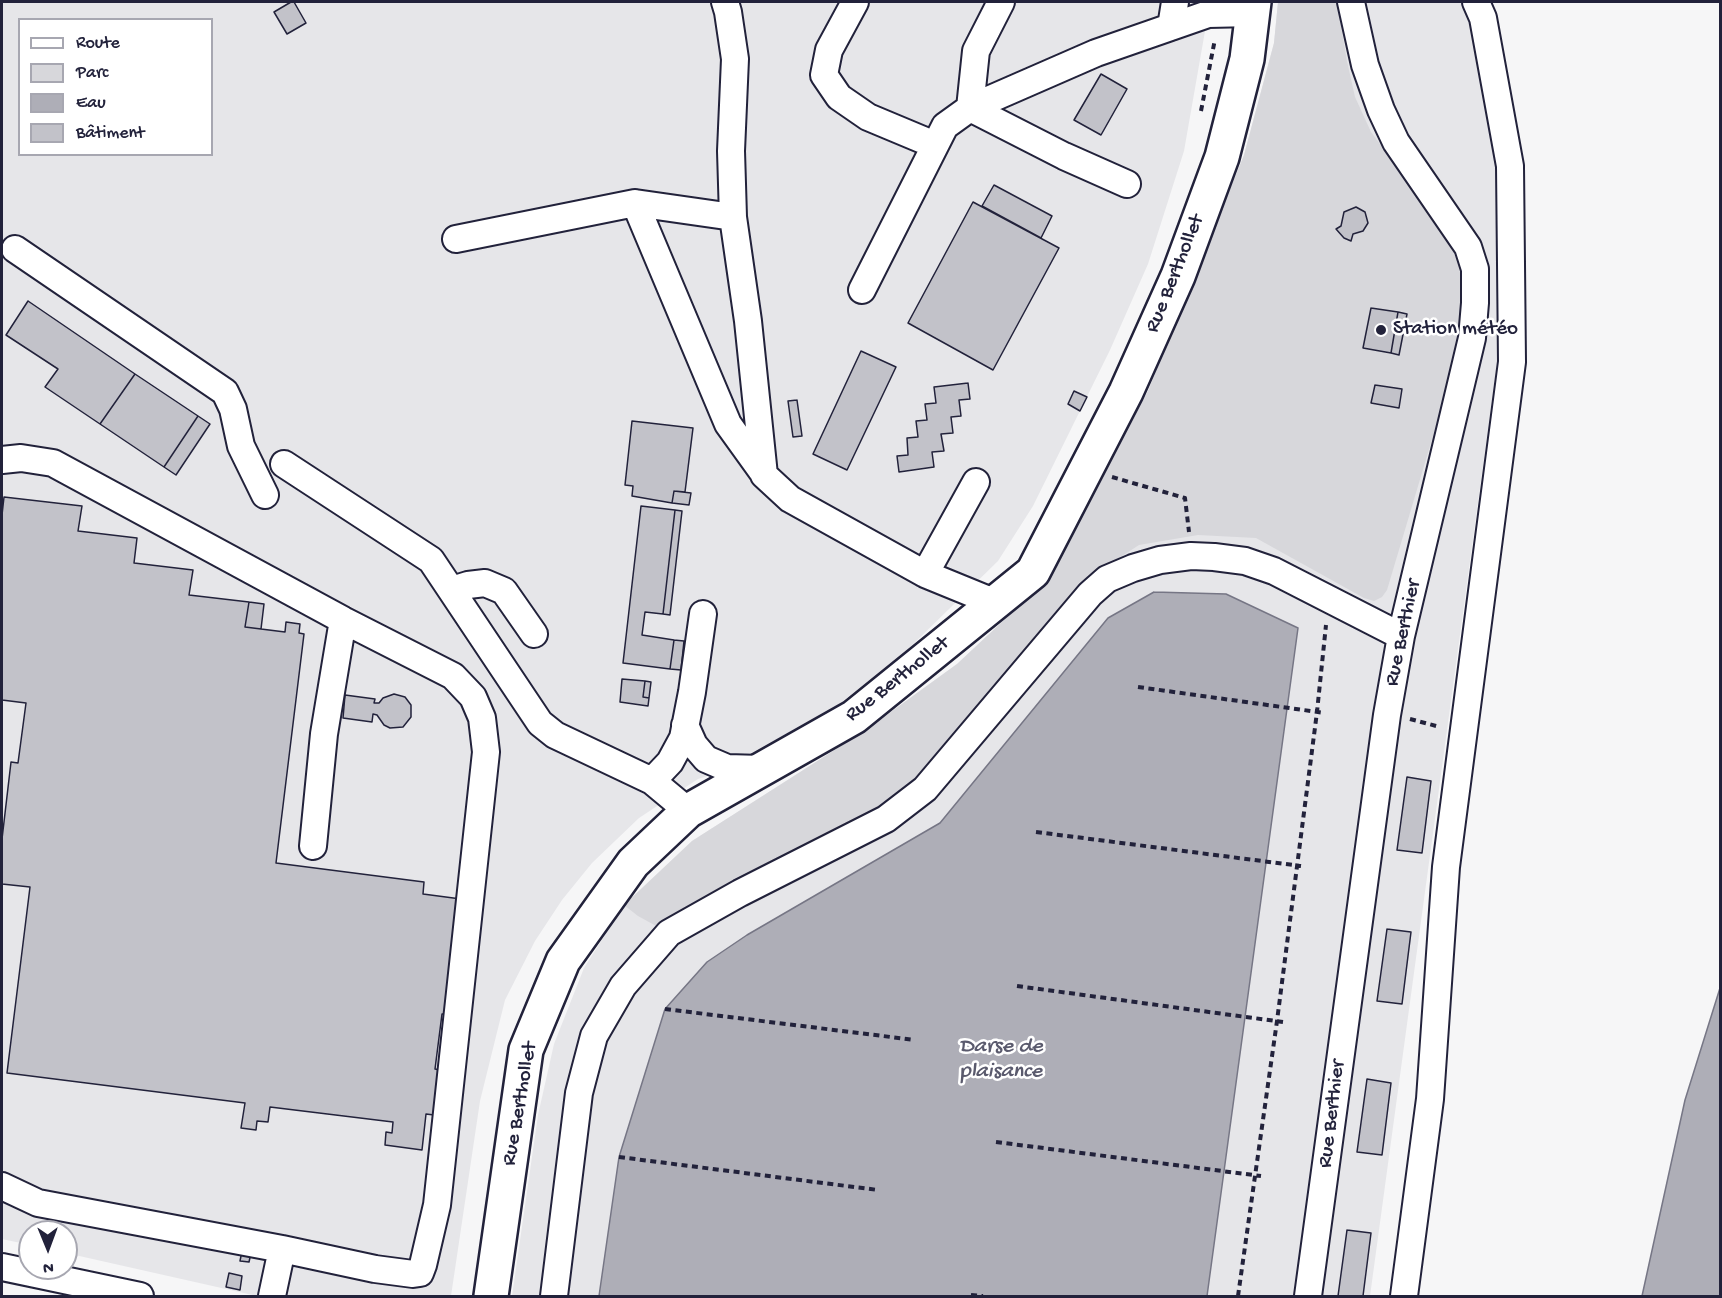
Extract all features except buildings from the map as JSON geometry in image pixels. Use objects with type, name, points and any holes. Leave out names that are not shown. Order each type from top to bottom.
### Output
[{"type":"main road","name":"Rue Berthollet","points":[[491,1296],[526,1050],[563,961],[633,863],[688,811],[854,717],[1033,572],[1126,392],[1178,276],[1222,157],[1247,59],[1253,8]]},
{"type":"street","points":[[725,2],[735,59],[731,152],[733,217],[748,321],[764,475]]},
{"type":"street","points":[[855,2],[829,50],[824,75],[839,97],[868,117],[935,145]]},
{"type":"street","points":[[970,108],[976,51],[1001,2]]},
{"type":"street","points":[[1172,27],[1175,2]]},
{"type":"street","name":"Rue Berthier","points":[[1308,1296],[1387,715],[1401,636],[1472,338],[1475,303],[1475,269],[1468,247],[1396,141],[1381,110],[1365,65],[1351,2]]},
{"type":"street","points":[[1404,1296],[1430,1099],[1446,867],[1512,362],[1510,166],[1483,18],[1476,2]]},
{"type":"street","points":[[862,290],[945,126],[970,108],[1096,53],[1208,14],[1253,8]]},
{"type":"street","points":[[970,108],[1064,156],[1127,184]]},
{"type":"street","points":[[456,239],[635,203],[733,217]]},
{"type":"street","points":[[635,203],[728,424],[764,475],[790,499],[925,574],[996,603]]},
{"type":"street","points":[[15,249],[225,392],[233,408],[241,446],[265,495]]},
{"type":"street","points":[[2,460],[21,458],[53,463],[343,620],[453,676],[473,697],[482,718],[485,760],[437,1205],[420,1272],[412,1274],[375,1269],[38,1203],[2,1186]]},
{"type":"street","points":[[284,464],[431,560],[540,723],[555,735],[652,781],[688,811]]},
{"type":"street","points":[[925,574],[976,482]]},
{"type":"street","points":[[554,1296],[579,1093],[594,1036],[623,987],[669,933],[740,893],[885,819],[925,789],[1090,594],[1107,579],[1160,560],[1191,556],[1245,561],[1274,571],[1401,636]]},
{"type":"street","points":[[452,590],[468,585],[485,584],[504,591],[534,634]]},
{"type":"street","points":[[652,781],[670,762],[683,738],[703,614]]},
{"type":"street","points":[[313,846],[324,734],[343,620]]},
{"type":"street","points":[[685,725],[694,745],[706,759],[727,768],[762,769]]},
{"type":"street","points":[[273,1296],[282,1249]]},
{"type":"street","points":[[2,1267],[140,1296]]},
{"type":"path","points":[[1200,116],[1220,14]]},
{"type":"path","points":[[1086,469],[1185,498],[1191,556]]},
{"type":"path","points":[[1238,1296],[1258,1175],[1299,866],[1329,599]]},
{"type":"path","points":[[1138,687],[1325,713]]},
{"type":"path","points":[[1403,717],[1463,734]]},
{"type":"path","points":[[1036,832],[1299,866]]},
{"type":"path","points":[[1017,986],[1283,1022]]},
{"type":"path","points":[[665,1009],[915,1040]]},
{"type":"path","points":[[996,1142],[1258,1175]]},
{"type":"path","points":[[618,1158],[878,1190]]},
{"type":"path","points":[[970,1295],[983,1296]]},
{"type":"shaded area","points":[[2,2],[1209,2],[1184,151],[1148,264],[1110,350],[1033,506],[998,561],[900,657],[835,707],[713,774],[698,779],[639,818],[592,863],[562,900],[535,941],[505,1000],[480,1101],[451,1296],[257,1296],[78,1256],[78,1220],[18,1220],[18,1242],[2,1239]]},
{"type":"shaded area","points":[[1278,2],[1464,2],[1500,151],[1499,348],[1370,1296],[512,1296],[538,1115],[554,1044],[584,968],[624,905],[692,841],[866,730],[957,664],[1033,593],[1064,552],[1148,391],[1244,155],[1274,43]]},
{"type":"green space","points":[[1278,2],[1337,2],[1355,97],[1371,132],[1428,208],[1458,261],[1464,296],[1461,342],[1387,590],[1382,597],[1374,601],[1364,598],[1256,538],[1198,535],[1139,545],[1083,581],[1051,624],[952,737],[916,777],[881,806],[735,878],[658,927],[638,916],[624,905],[692,841],[866,730],[957,664],[1033,593],[1064,552],[1148,391],[1244,155],[1274,43]]},
{"type":"water","name":"Darse de plaisance","points":[[1154,592],[1226,594],[1298,628],[1207,1296],[599,1296],[619,1157],[665,1009],[707,962],[747,935],[940,823],[1108,618]]},
{"type":"water","points":[[1720,988],[1720,1296],[1642,1296],[1685,1100]]},
{"type":"place","name":"Station météo","points":[[1381,330]]}]
